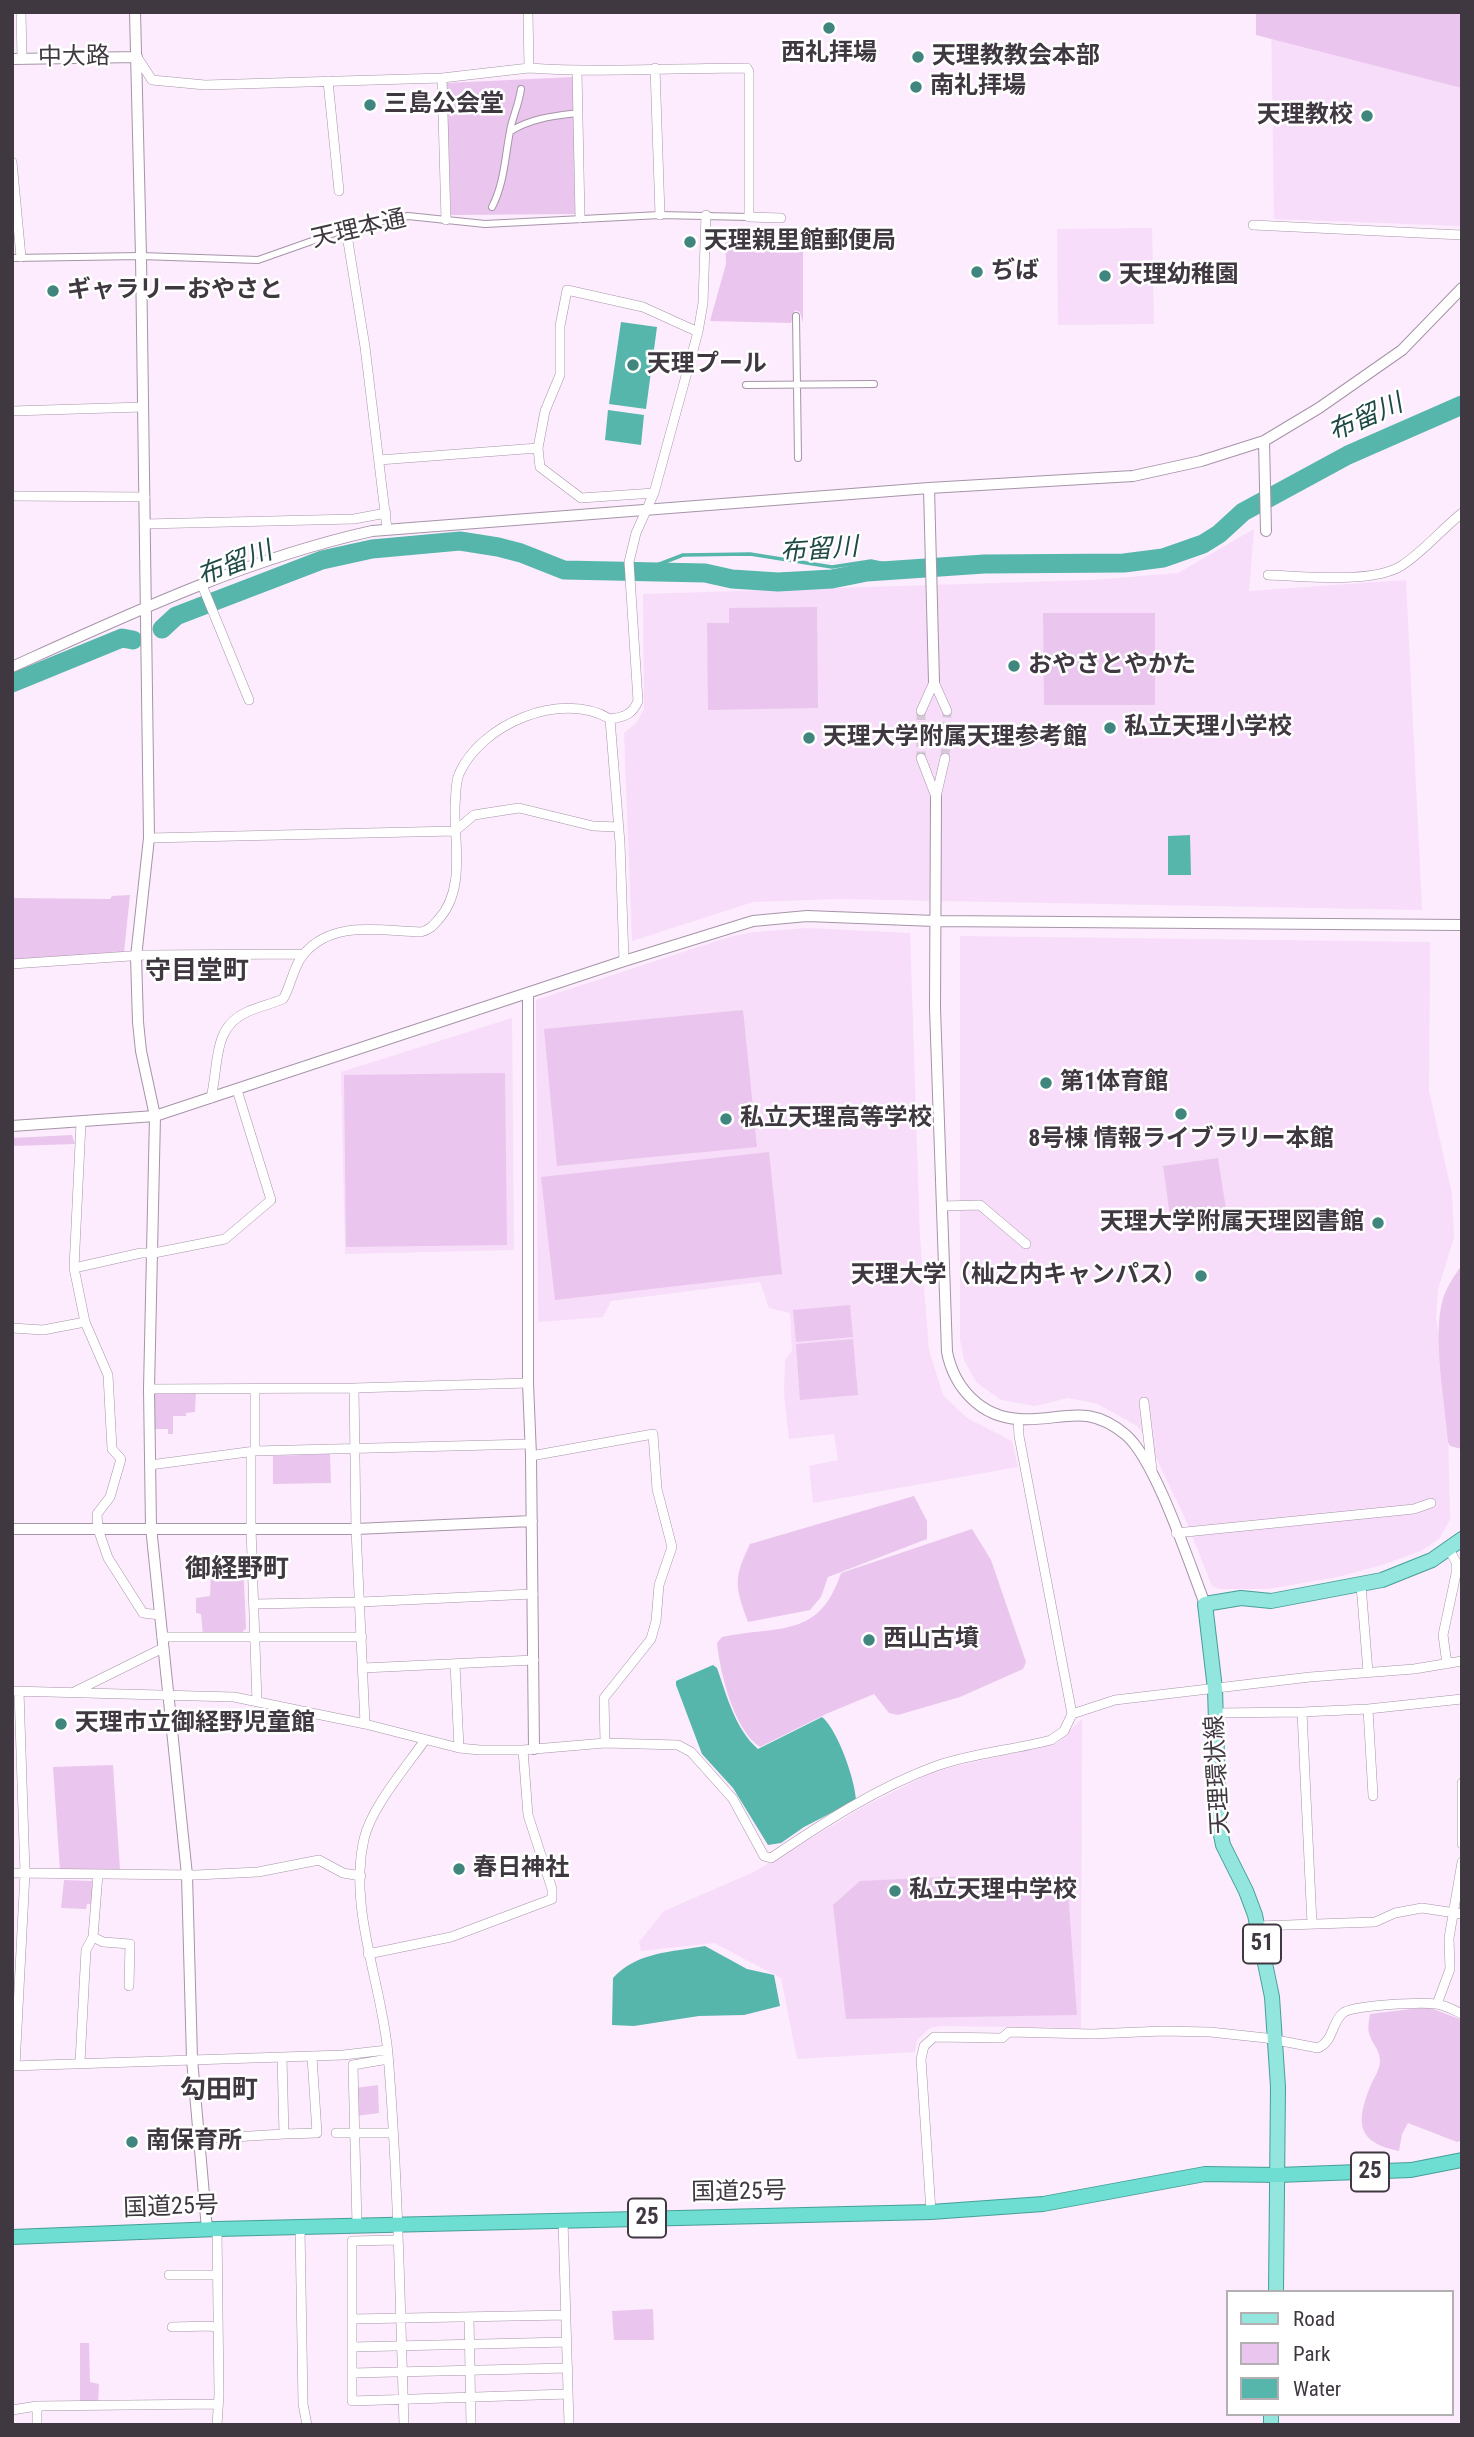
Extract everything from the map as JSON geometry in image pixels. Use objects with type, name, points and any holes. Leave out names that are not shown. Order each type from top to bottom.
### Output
[{"type":"highway","name":"国道25号","points":[[12,2237],[357,2225],[931,2212],[1042,2204],[1205,2174],[1278,2175],[1411,2170],[1462,2160]]},
{"type":"main road","points":[[1205,1604],[1241,1598],[1271,1601],[1362,1584],[1408,1571],[1462,1539]]},
{"type":"main road","name":"天理環状線","points":[[1205,1604],[1215,1689],[1221,1836],[1246,1891],[1258,1926],[1269,1975],[1275,2041],[1278,2175],[1276,2290]]},
{"type":"street","points":[[17,58],[20,12]]},
{"type":"street","points":[[135,12],[149,838],[136,957],[140,1041],[155,1116],[149,1389],[151,1527],[187,1875],[192,2060],[218,2274],[217,2425]]},
{"type":"street","points":[[528,12],[529,68]]},
{"type":"street","points":[[136,57],[152,80],[205,85],[442,78],[529,68],[577,71],[747,68],[749,217],[781,218]]},
{"type":"street","name":"中大路","points":[[17,58],[136,57]]},
{"type":"street","points":[[655,68],[660,215]]},
{"type":"street","points":[[577,71],[580,218]]},
{"type":"street","points":[[442,78],[446,220]]},
{"type":"street","points":[[328,81],[339,191]]},
{"type":"street","points":[[492,207],[498,196],[521,89]]},
{"type":"street","points":[[511,131],[548,116],[578,113]]},
{"type":"street","points":[[12,162],[17,258]]},
{"type":"street","name":"天理本通","points":[[17,258],[141,256],[258,260],[346,229],[408,216],[485,224],[660,215],[749,217]]},
{"type":"street","points":[[211,1098],[226,1025],[246,1012],[283,999],[304,954],[337,931],[352,929],[421,932],[429,930],[443,915],[454,891],[459,776],[478,748],[525,715],[567,708],[596,711],[610,719],[633,712],[638,701],[629,562],[634,540],[653,493],[698,332],[703,303],[706,215]]},
{"type":"street","points":[[1253,225],[1462,235]]},
{"type":"street","points":[[346,229],[387,529]]},
{"type":"street","points":[[12,667],[145,607],[202,585],[325,541],[387,529],[929,488],[1133,476],[1200,461],[1264,441],[1319,408],[1402,350],[1462,288]]},
{"type":"street","points":[[653,493],[581,498],[540,467],[538,448],[545,411],[560,375],[560,326],[567,290],[643,307],[698,332]]},
{"type":"street","points":[[796,316],[798,458]]},
{"type":"street","points":[[746,385],[874,384]]},
{"type":"street","points":[[12,411],[143,407]]},
{"type":"street","points":[[1264,441],[1266,531]]},
{"type":"street","points":[[379,460],[538,448]]},
{"type":"street","points":[[929,488],[934,682],[947,711]]},
{"type":"street","points":[[12,496],[145,496]]},
{"type":"street","points":[[145,524],[355,519],[386,513]]},
{"type":"street","points":[[1268,575],[1358,577],[1388,572],[1401,566],[1462,513]]},
{"type":"street","points":[[202,585],[249,700]]},
{"type":"street","points":[[921,711],[934,682]]},
{"type":"street","points":[[610,719],[620,843],[624,961]]},
{"type":"street","points":[[922,758],[936,797]]},
{"type":"street","points":[[945,758],[936,797],[935,1008],[947,1352],[950,1368],[960,1387],[975,1403],[991,1412],[1018,1419],[1076,1414],[1115,1426],[1129,1437],[1141,1451],[1153,1476],[1205,1604]]},
{"type":"street","points":[[149,838],[455,831],[474,815],[519,808],[593,826],[618,827]]},
{"type":"street","points":[[12,1126],[155,1116],[727,928],[780,917],[935,921],[1462,925]]},
{"type":"street","points":[[12,964],[136,957],[304,954]]},
{"type":"street","points":[[368,1954],[450,1937],[552,1899],[552,1889],[528,1815],[528,1750],[534,1660],[528,1383],[528,993]]},
{"type":"street","points":[[74,1268],[225,1239],[271,1200],[237,1090]]},
{"type":"street","points":[[80,1123],[74,1268],[85,1322],[108,1375],[112,1449],[121,1459],[110,1497],[97,1514],[98,1529],[108,1558],[143,1613],[160,1615]]},
{"type":"street","points":[[942,1206],[980,1205],[1026,1244]]},
{"type":"street","points":[[12,1328],[43,1330],[85,1322]]},
{"type":"street","points":[[149,1389],[354,1388],[528,1383]]},
{"type":"street","points":[[255,1388],[251,1528],[257,1702]]},
{"type":"street","points":[[354,1388],[356,1529],[365,1724]]},
{"type":"street","points":[[1144,1402],[1153,1476]]},
{"type":"street","points":[[388,2054],[14,2066],[25,1873],[15,1691],[205,1695],[257,1702],[365,1724],[459,1748],[528,1750],[606,1743],[678,1745],[691,1752],[733,1799],[764,1856],[771,1858],[886,1787],[937,1766],[1051,1740],[1064,1731],[1072,1714],[1018,1419]]},
{"type":"street","points":[[150,1465],[253,1452],[354,1449],[531,1450],[653,1434],[657,1489],[672,1547],[659,1584],[656,1621],[651,1639],[604,1698],[606,1743]]},
{"type":"street","points":[[1177,1532],[1414,1509],[1431,1503]]},
{"type":"street","points":[[12,1529],[356,1529],[532,1521]]},
{"type":"street","points":[[1447,1664],[1443,1635],[1456,1574],[1456,1562],[1449,1549]]},
{"type":"street","points":[[1362,1584],[1368,1672]]},
{"type":"street","points":[[254,1604],[533,1594]]},
{"type":"street","points":[[74,1693],[163,1642],[255,1637],[362,1637]]},
{"type":"street","points":[[363,1668],[534,1660]]},
{"type":"street","points":[[1072,1714],[1115,1700],[1462,1661]]},
{"type":"street","points":[[455,1664],[459,1748]]},
{"type":"street","points":[[1216,1713],[1368,1709],[1462,1699]]},
{"type":"street","points":[[1368,1709],[1373,1796]]},
{"type":"street","points":[[1302,1712],[1312,1924]]},
{"type":"street","points":[[404,2425],[388,2054],[368,1954],[361,1876],[363,1841],[368,1823],[425,1740]]},
{"type":"street","points":[[1462,1783],[1462,1840]]},
{"type":"street","points":[[12,1873],[187,1875],[258,1872],[319,1860],[343,1873],[361,1876]]},
{"type":"street","points":[[1437,2004],[1450,1969],[1449,1938],[1457,1913],[1462,1862]]},
{"type":"street","points":[[80,2062],[86,1950],[93,1937],[98,1874]]},
{"type":"street","points":[[1258,1926],[1375,1922],[1395,1913],[1422,1908],[1457,1913]]},
{"type":"street","points":[[93,1937],[103,1942],[130,1944],[129,1986]]},
{"type":"street","points":[[931,2212],[921,2059],[924,2046],[934,2037],[1002,2038],[1009,2032],[1210,2032],[1318,2048],[1325,2045],[1340,2017],[1348,2010],[1437,2004],[1462,2014]]},
{"type":"street","points":[[357,2225],[353,2065],[388,2054]]},
{"type":"street","points":[[282,2057],[284,2134]]},
{"type":"street","points":[[200,2139],[317,2133],[312,2057]]},
{"type":"street","points":[[336,2133],[392,2133]]},
{"type":"street","points":[[563,2220],[569,2425]]},
{"type":"street","points":[[300,2227],[303,2404],[307,2425]]},
{"type":"street","points":[[397,2240],[352,2241],[352,2401],[568,2394]]},
{"type":"street","points":[[169,2275],[218,2274]]},
{"type":"street","points":[[352,2319],[566,2315]]},
{"type":"street","points":[[469,2317],[471,2425]]},
{"type":"street","points":[[172,2327],[218,2328]]},
{"type":"street","points":[[352,2347],[567,2342]]},
{"type":"street","points":[[352,2373],[568,2368]]},
{"type":"street","points":[[12,2410],[37,2406],[217,2404]]},
{"type":"street","points":[[37,2406],[37,2425]]},
{"type":"shaded area","name":"天理教校","points":[[1271,12],[1462,12],[1462,226],[1274,219]]},
{"type":"shaded area","name":"天理幼稚園","points":[[1152,228],[1154,324],[1058,325],[1057,229]]},
{"type":"shaded area","points":[[1254,529],[1249,591],[1406,580],[1422,910],[839,899],[753,902],[632,941],[624,733],[637,722],[644,709],[643,594],[1093,580],[1178,573]]},
{"type":"shaded area","name":"私立天理高等学校","points":[[807,928],[910,933],[920,1237],[929,1350],[943,1395],[967,1418],[1012,1441],[1018,1467],[813,1503],[809,1466],[838,1460],[834,1434],[789,1439],[784,1394],[785,1360],[792,1351],[790,1313],[769,1308],[760,1282],[611,1301],[603,1317],[538,1322],[536,1000],[729,937],[754,932]]},
{"type":"shaded area","name":"天理大学（杣之内キャンパス）","points":[[960,936],[1430,942],[1429,1091],[1452,1194],[1454,1238],[1438,1289],[1436,1318],[1447,1383],[1450,1520],[1439,1539],[1421,1551],[1337,1577],[1268,1589],[1219,1589],[1212,1586],[1185,1518],[1146,1437],[1137,1426],[1098,1404],[1068,1398],[1035,1406],[1001,1400],[976,1382],[964,1360],[960,1340]]},
{"type":"shaded area","points":[[512,1018],[514,1250],[345,1254],[341,1072]]},
{"type":"shaded area","name":"私立天理中学校","points":[[1082,1719],[1081,2028],[941,2026],[930,2028],[917,2040],[915,2052],[797,2059],[781,1978],[714,1943],[641,1951],[639,1942],[664,1911],[754,1872],[865,1806],[935,1771],[1057,1743]]},
{"type":"green space","points":[[1256,12],[1462,12],[1462,88],[1256,35]]},
{"type":"green space","points":[[573,77],[575,214],[451,215],[446,83]]},
{"type":"green space","points":[[803,238],[803,323],[800,312],[795,310],[791,323],[710,321],[726,264],[725,239]]},
{"type":"green space","points":[[817,607],[818,708],[708,710],[707,623],[729,623],[729,608]]},
{"type":"green space","points":[[1043,613],[1155,613],[1155,705],[1044,705]]},
{"type":"green space","points":[[130,895],[124,952],[12,960],[12,898],[110,899],[112,896]]},
{"type":"green space","points":[[743,1010],[757,1147],[557,1166],[544,1029]]},
{"type":"green space","points":[[505,1073],[507,1245],[346,1247],[344,1075]]},
{"type":"green space","points":[[72,1135],[75,1144],[12,1146],[12,1138]]},
{"type":"green space","points":[[769,1152],[782,1274],[555,1300],[541,1177]]},
{"type":"green space","points":[[1218,1158],[1228,1222],[1172,1230],[1163,1166]]},
{"type":"green space","points":[[1462,1265],[1462,1449],[1450,1446],[1448,1442],[1440,1369],[1439,1330],[1445,1294]]},
{"type":"green space","points":[[850,1305],[853,1337],[796,1342],[793,1310]]},
{"type":"green space","points":[[853,1339],[858,1395],[800,1400],[796,1344]]},
{"type":"green space","points":[[196,1390],[195,1412],[186,1413],[186,1416],[173,1416],[173,1434],[168,1434],[168,1429],[152,1429],[152,1391]]},
{"type":"green space","points":[[330,1454],[331,1483],[273,1484],[273,1456]]},
{"type":"green space","points":[[914,1496],[927,1521],[927,1539],[828,1577],[821,1597],[810,1610],[748,1622],[738,1591],[738,1575],[750,1544]]},
{"type":"green space","name":"西山古墳","points":[[972,1529],[991,1560],[1026,1662],[1023,1669],[960,1697],[898,1715],[889,1713],[874,1694],[760,1747],[751,1739],[736,1715],[725,1685],[717,1643],[722,1637],[779,1629],[809,1619],[832,1594],[841,1573]]},
{"type":"green space","points":[[243,1562],[246,1628],[240,1635],[203,1636],[201,1614],[196,1613],[196,1598],[210,1596],[211,1570]]},
{"type":"green space","points":[[113,1765],[120,1870],[60,1870],[53,1767]]},
{"type":"green space","points":[[988,1875],[989,1882],[1067,1878],[1077,2015],[846,2019],[833,1905],[860,1881]]},
{"type":"green space","points":[[64,1880],[92,1881],[92,1904],[87,1904],[86,1909],[61,1908]]},
{"type":"green space","points":[[1428,2007],[1462,2020],[1462,2140],[1457,2142],[1408,2123],[1402,2134],[1399,2151],[1375,2143],[1368,2137],[1362,2121],[1365,2100],[1380,2061],[1369,2034],[1370,2014]]},
{"type":"green space","points":[[378,2085],[379,2113],[356,2116],[356,2088]]},
{"type":"green space","points":[[653,2309],[654,2340],[614,2340],[612,2311]]},
{"type":"green space","points":[[80,2343],[89,2343],[90,2382],[99,2384],[98,2405],[80,2405]]},
{"type":"water","name":"天理プール","points":[[621,322],[657,327],[646,409],[609,404]]},
{"type":"water","name":"天理プール","points":[[608,410],[644,415],[641,445],[605,440]]},
{"type":"water","points":[[1190,835],[1191,875],[1168,875],[1168,836]]},
{"type":"water","points":[[713,1665],[717,1668],[728,1701],[743,1732],[758,1749],[822,1717],[834,1733],[845,1756],[856,1800],[804,1827],[781,1843],[768,1845],[733,1788],[702,1754],[676,1685],[676,1681]]},
{"type":"water","points":[[705,1946],[747,1969],[774,1975],[780,2006],[744,2015],[699,2016],[634,2026],[612,2025],[613,1978],[622,1969],[655,1954]]},
{"type":"waterway","name":"布留川","points":[[162,629],[176,616],[322,560],[372,549],[460,541],[521,553],[564,570],[705,573],[732,579],[778,582],[832,579],[867,572],[984,564],[1124,563],[1163,558],[1203,544],[1219,534],[1243,512],[1348,455],[1462,405]]},
{"type":"waterway","points":[[644,570],[683,555],[750,554],[832,567],[871,561],[910,569]]},
{"type":"waterway","name":"布留川","points":[[12,683],[122,638],[133,640]]},
{"type":"tunnel","points":[[921,711],[921,758]]},
{"type":"tunnel","points":[[945,758],[947,711]]},
{"type":"place","name":"西礼拝場","points":[[829,28]]},
{"type":"place","name":"天理教教会本部","points":[[918,57]]},
{"type":"place","name":"南礼拝場","points":[[916,87]]},
{"type":"place","name":"三島公会堂","points":[[370,105]]},
{"type":"place","name":"天理教校","points":[[1367,116]]},
{"type":"place","name":"天理親里館郵便局","points":[[690,242]]},
{"type":"place","name":"ぢば","points":[[977,272]]},
{"type":"place","name":"天理幼稚園","points":[[1105,276]]},
{"type":"place","name":"ギャラリーおやさと","points":[[53,291]]},
{"type":"place","name":"天理プール","points":[[633,365]]},
{"type":"place","name":"おやさとやかた","points":[[1014,666]]},
{"type":"place","name":"私立天理小学校","points":[[1110,728]]},
{"type":"place","name":"天理大学附属天理参考館","points":[[809,738]]},
{"type":"place","name":"第1体育館","points":[[1046,1083]]},
{"type":"place","name":"8号棟 情報ライブラリー本館","points":[[1181,1114]]},
{"type":"place","name":"私立天理高等学校","points":[[726,1119]]},
{"type":"place","name":"天理大学附属天理図書館","points":[[1378,1223]]},
{"type":"place","name":"天理大学（杣之内キャンパス）","points":[[1201,1276]]},
{"type":"place","name":"西山古墳","points":[[869,1640]]},
{"type":"place","name":"天理市立御経野児童館","points":[[61,1724]]},
{"type":"place","name":"春日神社","points":[[459,1869]]},
{"type":"place","name":"私立天理中学校","points":[[895,1891]]},
{"type":"place","name":"南保育所","points":[[132,2142]]},
{"type":"district","name":"守目堂町","points":[[197,972]]},
{"type":"district","name":"御経野町","points":[[237,1570]]},
{"type":"district","name":"勾田町","points":[[219,2091]]}]
